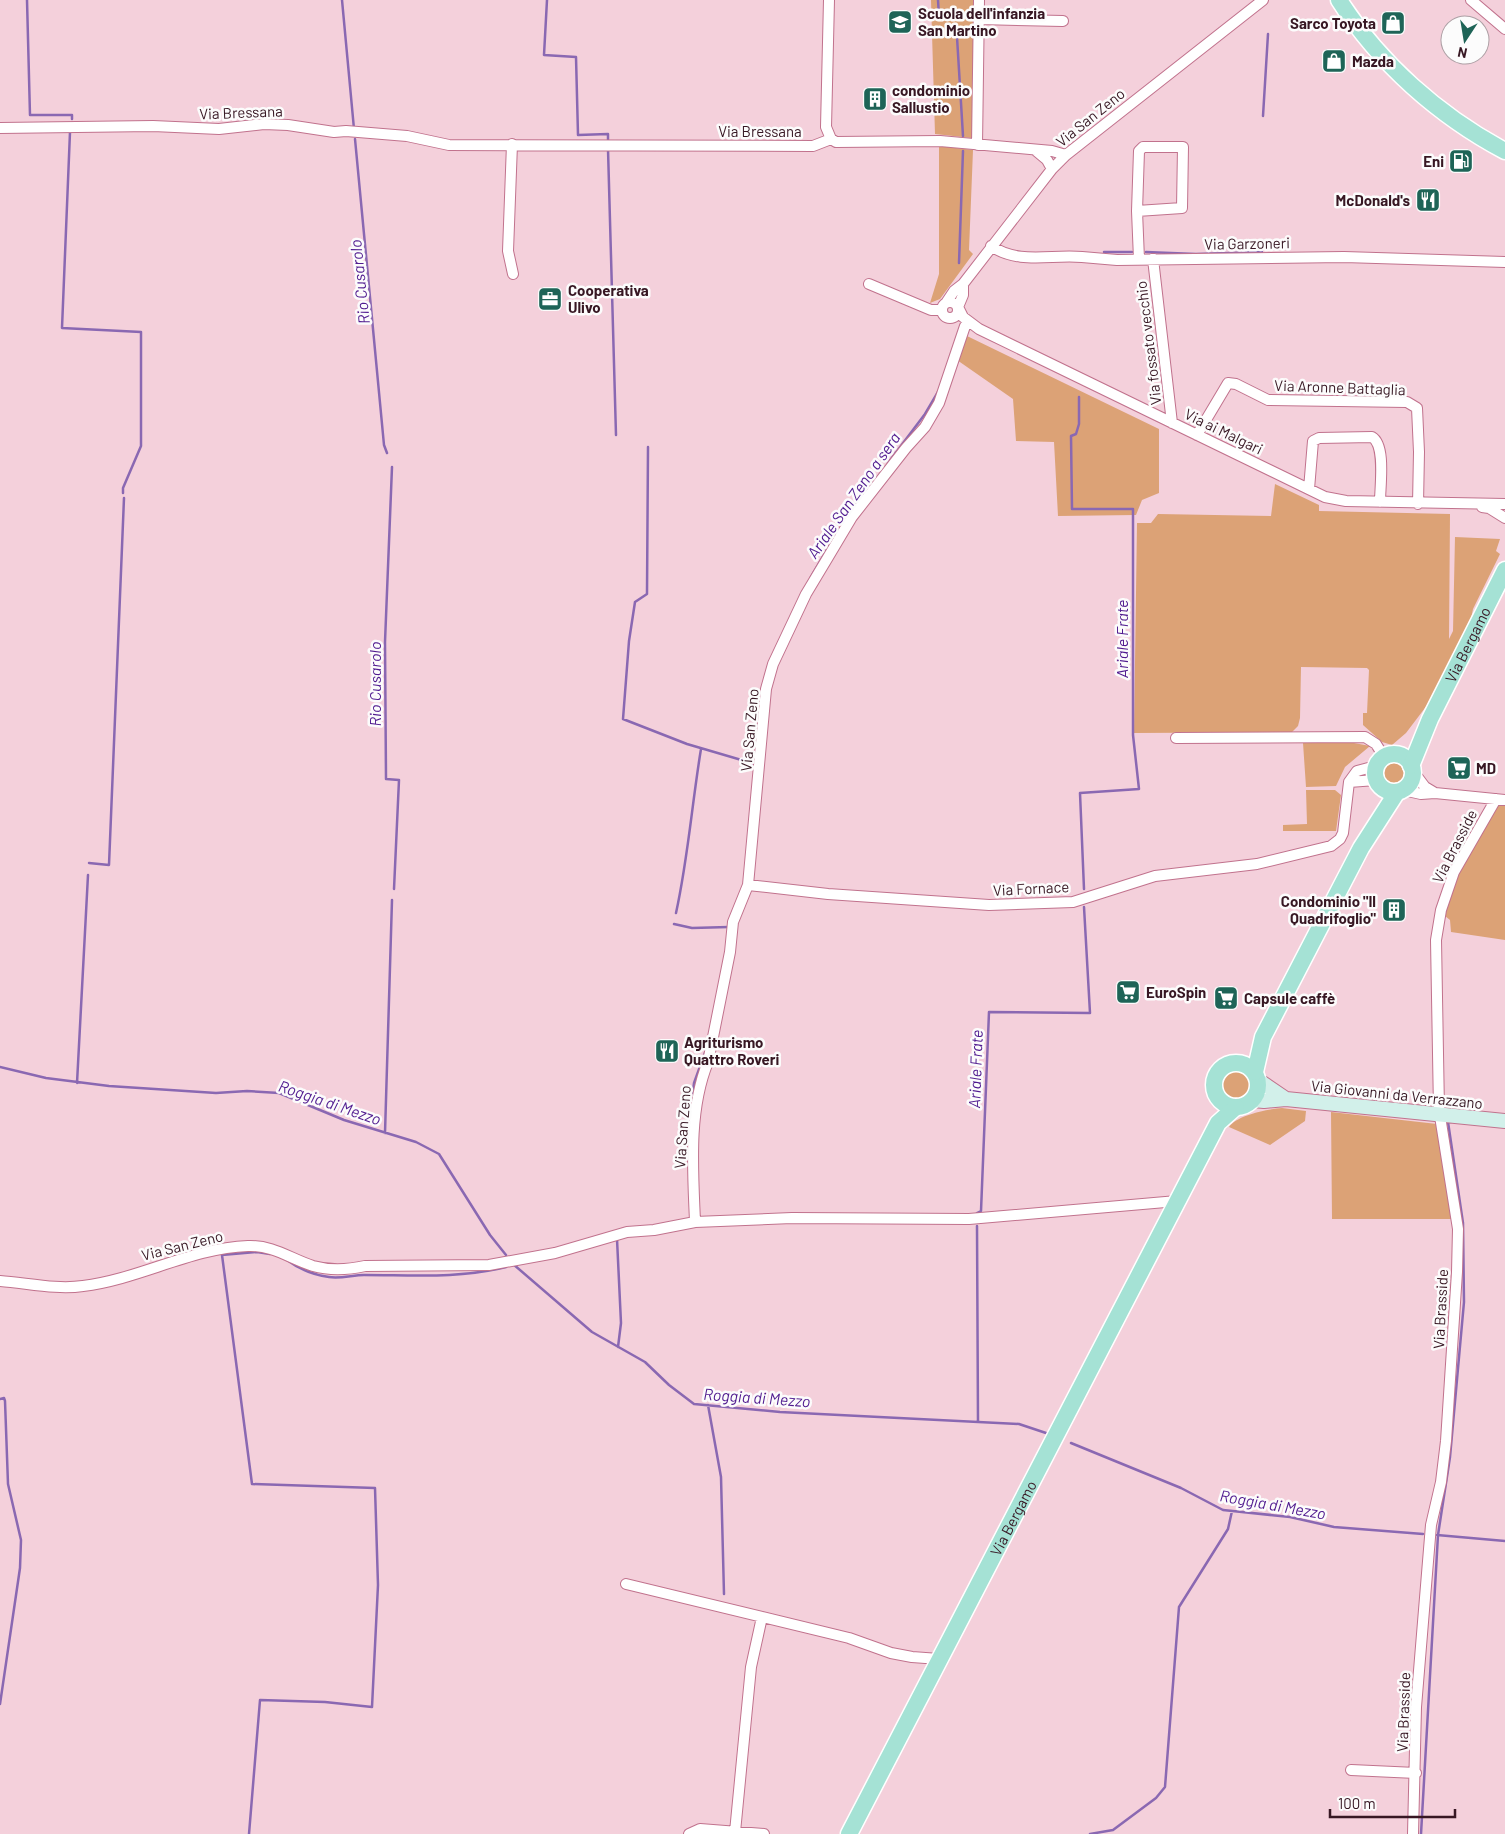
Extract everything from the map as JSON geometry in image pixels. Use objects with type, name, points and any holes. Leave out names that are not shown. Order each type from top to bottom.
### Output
[{"type":"main road","points":[[1339,0],[1374,47],[1404,78],[1462,125],[1505,151]]},
{"type":"main road","name":"Via Bergamo","points":[[1388,775],[1411,782],[1412,768],[1430,719],[1505,570]]},
{"type":"main road","name":"Via Bergamo","points":[[849,1834],[1218,1123],[1236,1107],[1252,1100],[1258,1091],[1252,1072],[1263,1037],[1367,836],[1388,775],[1430,719]]},
{"type":"main road","points":[[1388,775],[1402,756],[1412,768]]},
{"type":"main road","name":"Via Bergamo","points":[[1218,1123],[1218,1098],[1214,1086],[1217,1073],[1228,1064],[1252,1072]]},
{"type":"main road","points":[[1218,1098],[1223,1103],[1236,1107]]},
{"type":"street","points":[[829,0],[826,127],[831,139]]},
{"type":"street","points":[[977,145],[979,0]]},
{"type":"street","name":"Via San Zeno","points":[[944,306],[1052,169],[1066,155],[1262,0]]},
{"type":"street","points":[[1470,0],[1505,28]]},
{"type":"street","points":[[979,19],[1063,21]]},
{"type":"street","name":"Via Bressana","points":[[0,128],[153,126],[219,129],[264,124],[288,125],[334,132],[346,130],[407,136],[449,145],[813,146],[831,139],[836,142],[940,141],[1035,150],[1066,155]]},
{"type":"street","points":[[512,144],[508,251],[513,274]]},
{"type":"street","points":[[1137,211],[1182,208],[1183,147],[1140,148],[1137,211],[1139,259]]},
{"type":"street","points":[[1035,150],[1047,160],[1052,169]]},
{"type":"street","name":"Via Garzoneri","points":[[992,246],[1009,256],[1018,258],[1344,257],[1505,262]]},
{"type":"street","name":"Via fossato vecchio","points":[[1153,259],[1172,422]]},
{"type":"street","points":[[869,284],[931,310],[954,303],[963,316],[979,329]]},
{"type":"street","points":[[952,318],[957,315],[963,295],[963,284]]},
{"type":"street","points":[[944,306],[945,317],[952,318],[965,326],[979,329]]},
{"type":"street","name":"Via San Zeno","points":[[0,1281],[81,1286],[224,1248],[251,1246],[271,1248],[312,1265],[331,1269],[347,1270],[365,1266],[489,1265],[555,1253],[627,1232],[654,1230],[695,1222],[694,1173],[697,1110],[701,1078],[708,1062],[730,952],[733,922],[748,885],[766,688],[774,664],[806,594],[852,517],[906,448],[925,428],[939,403],[965,326]]},
{"type":"street","name":"Via ai Malgari","points":[[979,329],[1308,489],[1340,501],[1418,504],[1505,504]]},
{"type":"street","name":"Via Aronne Battaglia","points":[[1197,435],[1228,383],[1236,384],[1268,400],[1407,402],[1415,405],[1417,408],[1419,452],[1418,504]]},
{"type":"street","points":[[1308,489],[1313,442],[1319,438],[1372,437],[1380,448],[1380,502]]},
{"type":"street","name":"Via ai Malgari","points":[[1471,504],[1489,508],[1503,519]]},
{"type":"street","points":[[1176,738],[1365,737],[1376,744],[1388,775]]},
{"type":"street","points":[[1412,768],[1425,787],[1435,793]]},
{"type":"street","name":"Via Fornace","points":[[748,885],[828,894],[989,905],[1073,902],[1155,876],[1257,864],[1331,846],[1340,839],[1342,833],[1350,782],[1388,775],[1421,794],[1435,793],[1500,799]]},
{"type":"street","name":"Via Brasside","points":[[1414,1834],[1416,1707],[1430,1544],[1443,1466],[1457,1272],[1458,1229],[1440,1114],[1436,940],[1440,912],[1454,872],[1500,799]]},
{"type":"street","name":"Via Giovanni da Verrazzano","points":[[1252,1072],[1286,1099]]},
{"type":"street","name":"Via Giovanni da Verrazzano","points":[[1252,1100],[1286,1099],[1505,1121]]},
{"type":"street","points":[[695,1222],[801,1218],[969,1219],[1178,1201]]},
{"type":"street","points":[[626,1584],[849,1638],[891,1653],[939,1659]]},
{"type":"street","points":[[736,1832],[751,1667],[762,1617]]},
{"type":"street","points":[[1351,1770],[1416,1773]]},
{"type":"street","points":[[689,1834],[700,1828],[764,1834]]},
{"type":"shaded area","points":[[931,0],[974,0],[972,138],[935,134]]},
{"type":"shaded area","points":[[939,146],[973,150],[969,250],[973,254],[940,299],[930,303],[939,274]]},
{"type":"shaded area","points":[[967,336],[1159,429],[1159,493],[1142,500],[1136,515],[1058,516],[1054,442],[1016,441],[1013,399],[957,360]]},
{"type":"shaded area","points":[[1275,484],[1319,505],[1319,511],[1450,514],[1449,639],[1453,631],[1455,537],[1500,539],[1496,551],[1500,554],[1473,609],[1471,619],[1431,700],[1406,733],[1392,745],[1382,742],[1363,725],[1363,713],[1367,713],[1369,670],[1367,668],[1301,667],[1300,718],[1298,726],[1292,732],[1134,733],[1137,523],[1151,523],[1158,514],[1271,516]]},
{"type":"shaded area","points":[[1303,743],[1354,743],[1370,746],[1345,767],[1336,786],[1306,787]]},
{"type":"shaded area","points":[[1393,762],[1403,769],[1404,773],[1397,783],[1393,784],[1383,777],[1382,773],[1389,763]]},
{"type":"shaded area","points":[[1306,790],[1335,790],[1341,795],[1336,831],[1283,831],[1283,825],[1307,824]]},
{"type":"shaded area","points":[[1496,799],[1505,800],[1505,940],[1451,932],[1450,920],[1440,912]]},
{"type":"shaded area","points":[[1236,1071],[1246,1075],[1250,1085],[1246,1095],[1236,1099],[1226,1095],[1222,1085],[1226,1075]]},
{"type":"shaded area","points":[[1282,1108],[1306,1111],[1305,1121],[1270,1145],[1229,1127],[1246,1116],[1261,1111]]},
{"type":"shaded area","points":[[1331,1112],[1437,1124],[1452,1219],[1332,1219]]},
{"type":"waterway","points":[[27,0],[30,115],[72,115],[72,119]]},
{"type":"waterway","name":"Rio Cusarolo","points":[[342,0],[354,129]]},
{"type":"waterway","points":[[547,0],[544,55],[576,57],[578,135],[608,134],[608,142]]},
{"type":"waterway","name":"Ariale San Zeno a sera","points":[[938,0],[939,16]]},
{"type":"waterway","points":[[1263,116],[1268,34]]},
{"type":"waterway","name":"Ariale San Zeno a sera","points":[[957,37],[963,136]]},
{"type":"waterway","points":[[70,132],[62,328],[141,332],[141,446],[123,488],[123,493]]},
{"type":"waterway","name":"Rio Cusarolo","points":[[355,139],[384,445],[387,453]]},
{"type":"waterway","points":[[608,149],[616,435]]},
{"type":"waterway","name":"Ariale San Zeno a sera","points":[[959,263],[963,151]]},
{"type":"waterway","name":"Ariale Frate","points":[[1104,252],[1132,252]]},
{"type":"waterway","name":"Ariale Frate","points":[[1146,252],[1196,254],[1262,252]]},
{"type":"waterway","name":"Ariale San Zeno a sera","points":[[888,463],[925,414],[938,392]]},
{"type":"waterway","name":"Ariale Frate","points":[[1079,397],[1079,424],[1076,434],[1071,436],[1072,509],[1133,509],[1133,735],[1139,789],[1080,793],[1084,889]]},
{"type":"waterway","points":[[648,447],[647,594],[635,602],[629,641],[623,719],[687,744],[755,764]]},
{"type":"waterway","name":"Rio Cusarolo","points":[[392,467],[385,642],[386,779],[399,780],[394,889]]},
{"type":"waterway","points":[[89,863],[109,865],[124,498]]},
{"type":"waterway","name":"Ariale San Zeno a sera","points":[[811,577],[835,536]]},
{"type":"waterway","points":[[676,913],[684,872],[701,749]]},
{"type":"waterway","points":[[77,1083],[88,875]]},
{"type":"waterway","name":"Rio Cusarolo","points":[[385,1133],[392,900]]},
{"type":"waterway","name":"Ariale Frate","points":[[977,1213],[981,1211],[989,1012],[1090,1013],[1084,907]]},
{"type":"waterway","points":[[674,924],[692,928],[729,927]]},
{"type":"waterway","points":[[689,1127],[694,1083],[706,1050]]},
{"type":"waterway","name":"Roggia di Mezzo","points":[[0,1067],[46,1078],[109,1086],[216,1093],[247,1091],[279,1093],[344,1120],[416,1142],[439,1154],[490,1235],[506,1255]]},
{"type":"waterway","points":[[1421,1834],[1438,1535],[1450,1457],[1464,1302],[1463,1223],[1448,1122],[1451,1122]]},
{"type":"waterway","name":"Ariale Frate","points":[[977,1226],[978,1422]]},
{"type":"waterway","points":[[617,1239],[621,1323],[618,1347]]},
{"type":"waterway","points":[[249,1834],[260,1700],[325,1702],[372,1707],[378,1585],[375,1488],[252,1484],[222,1255],[257,1252],[270,1254]]},
{"type":"waterway","points":[[287,1260],[307,1271],[333,1277],[453,1275],[506,1267]]},
{"type":"waterway","name":"Roggia di Mezzo","points":[[513,1264],[592,1332],[645,1362],[669,1385],[694,1404],[780,1412],[1019,1424],[1046,1433]]},
{"type":"waterway","points":[[0,1399],[4,1398],[5,1401],[8,1484],[21,1540],[20,1568],[0,1704]]},
{"type":"waterway","points":[[708,1405],[721,1477],[724,1594]]},
{"type":"waterway","name":"Roggia di Mezzo","points":[[1071,1443],[1181,1488],[1223,1510],[1290,1517],[1334,1527],[1423,1534]]},
{"type":"waterway","points":[[1090,1834],[1113,1830],[1156,1798],[1165,1787],[1179,1607],[1228,1529],[1232,1511]]},
{"type":"waterway","name":"Roggia di Mezzo","points":[[1437,1535],[1505,1541]]},
{"type":"place","name":"Scuola dell'infanzia San Martino","points":[[900,22]]},
{"type":"place","name":"Sarco Toyota","points":[[1393,23]]},
{"type":"place","name":"Mazda","points":[[1334,61]]},
{"type":"place","name":"condominio Sallustio","points":[[875,99]]},
{"type":"place","name":"Eni","points":[[1461,161]]},
{"type":"place","name":"McDonald's","points":[[1428,200]]},
{"type":"place","name":"Cooperativa Ulivo","points":[[550,299]]},
{"type":"place","name":"MD","points":[[1459,768]]},
{"type":"place","name":"Condominio \"Il Quadrifoglio\"","points":[[1394,910]]},
{"type":"place","name":"EuroSpin","points":[[1128,992]]},
{"type":"place","name":"Capsule caffè","points":[[1226,998]]},
{"type":"place","name":"Agriturismo Quattro Roveri","points":[[667,1051]]}]
